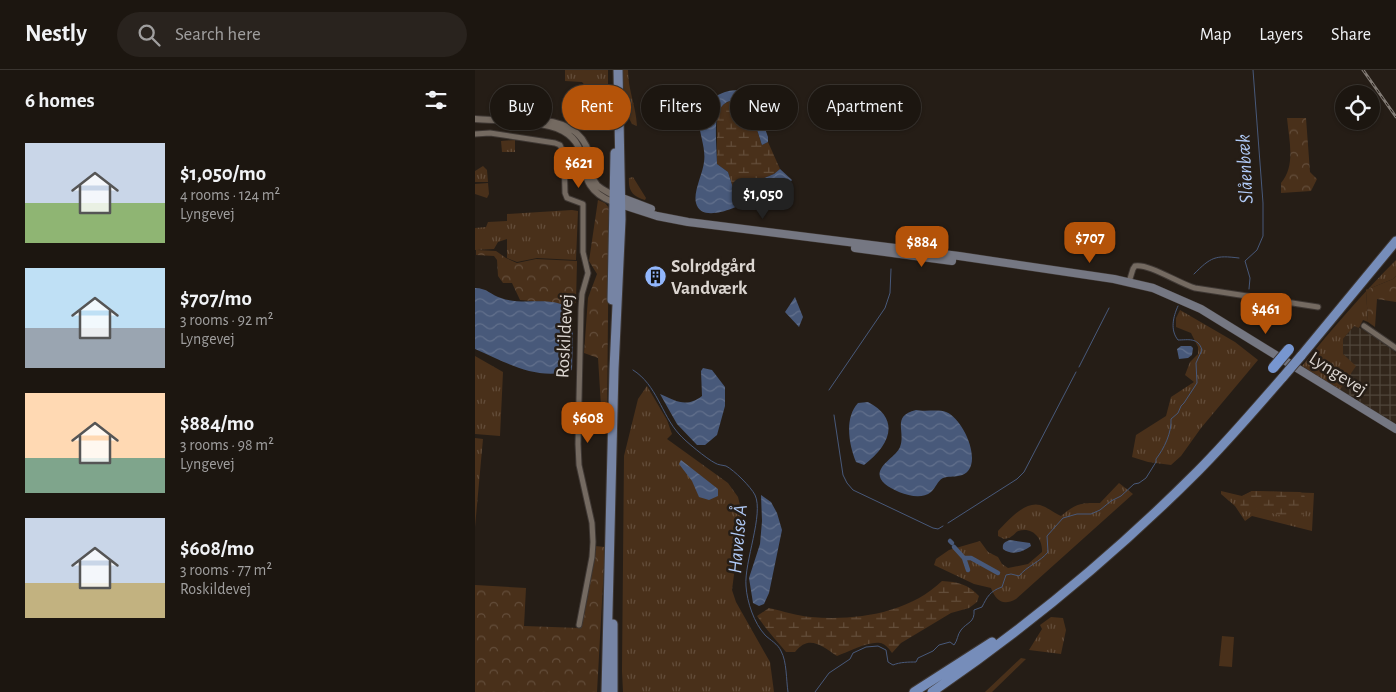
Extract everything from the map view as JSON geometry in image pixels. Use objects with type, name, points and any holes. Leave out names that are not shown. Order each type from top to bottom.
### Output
[{"type":"highway","points":[[931,692],[1013,633],[1087,575],[1197,472],[1283,377],[1396,241]]},
{"type":"highway","points":[[1273,368],[1289,349]]},
{"type":"highway","points":[[914,692],[994,641],[1013,633]]},
{"type":"highway","points":[[936,692],[947,682]]},
{"type":"main road","points":[[618,70],[618,85]]},
{"type":"main road","points":[[606,692],[611,556],[614,369],[619,283],[616,130]]},
{"type":"main road","points":[[614,369],[612,301],[617,200],[618,130]]},
{"type":"main road","name":"Lyngevej","points":[[617,200],[657,216],[688,222],[904,249],[1129,282],[1173,296],[1201,309],[1396,429]]},
{"type":"main road","points":[[611,556],[613,692]]},
{"type":"street","points":[[475,119],[506,121],[551,120],[572,129],[585,144],[590,155],[592,175],[596,184],[617,200]]},
{"type":"street","name":"Roskildevej","points":[[475,134],[490,133],[560,145],[564,154],[565,193],[567,198],[583,204],[583,252],[587,273],[581,309],[578,444],[579,465],[593,522],[593,542],[592,557],[579,625]]},
{"type":"street","points":[[1129,282],[1133,269],[1135,266],[1140,265],[1195,288],[1318,307]]},
{"type":"street","points":[[1365,326],[1396,348]]},
{"type":"shaded area","points":[[1354,325],[1378,338],[1396,353],[1396,424],[1340,390],[1355,367],[1343,354],[1343,339]]},
{"type":"green space","points":[[565,70],[608,70],[608,85],[585,85],[582,82],[565,81]]},
{"type":"green space","points":[[622,70],[628,70],[629,85],[623,85]]},
{"type":"green space","points":[[631,93],[637,126],[631,122]]},
{"type":"green space","points":[[730,101],[730,130],[757,130],[762,145],[768,142],[780,169],[774,174],[734,191],[728,172],[717,164],[717,130],[720,130],[720,109],[722,105]]},
{"type":"green space","points":[[1287,118],[1306,118],[1310,172],[1317,179],[1311,191],[1281,193],[1281,183],[1289,169],[1290,161]]},
{"type":"green space","points":[[515,140],[515,152],[502,152],[501,141]]},
{"type":"green space","points":[[483,166],[487,170],[488,182],[475,182],[475,171]]},
{"type":"green space","points":[[633,177],[646,198],[645,200],[634,195],[630,190],[629,178]]},
{"type":"green space","points":[[488,183],[489,194],[487,198],[475,194],[475,184]]},
{"type":"green space","points":[[598,200],[605,203],[609,208],[607,424],[601,406],[598,358],[584,353],[588,298],[597,274],[589,261]]},
{"type":"green space","points":[[578,211],[576,260],[537,258],[517,262],[507,258],[507,239],[498,242],[494,249],[475,250],[475,228],[486,227],[488,222],[507,221],[507,214]]},
{"type":"green space","points":[[476,250],[496,251],[517,263],[536,259],[577,261],[576,302],[566,314],[561,305],[556,303],[520,300],[512,283],[503,283],[498,276],[497,260],[494,256],[476,255]]},
{"type":"green space","points":[[1396,260],[1396,276],[1368,289]]},
{"type":"green space","points":[[1396,276],[1396,302],[1377,299],[1375,327],[1368,322],[1366,290]]},
{"type":"green space","points":[[1366,291],[1368,322],[1363,320],[1359,328],[1354,326],[1343,339],[1343,354],[1356,366],[1340,390],[1302,366]]},
{"type":"green space","points":[[1180,310],[1235,342],[1258,360],[1201,428],[1181,456],[1171,465],[1148,462],[1132,457],[1136,435],[1166,416],[1171,397],[1194,382],[1185,375],[1190,362],[1198,354],[1198,347],[1191,333],[1176,327],[1176,318]]},
{"type":"green space","points":[[475,356],[503,372],[500,436],[475,434]]},
{"type":"green space","points":[[647,386],[667,420],[672,434],[667,439],[728,483],[738,497],[742,513],[732,590],[736,602],[770,662],[774,692],[623,692],[624,456],[638,399]]},
{"type":"green space","points":[[475,438],[483,439],[475,527]]},
{"type":"green space","points":[[1119,483],[1133,494],[1016,599],[1007,602],[1001,601],[995,596],[991,588],[974,584],[934,565],[936,559],[949,550],[980,541],[988,552],[998,557],[1002,564],[1008,568],[1028,564],[1042,552],[1041,543],[1036,535],[1028,530],[1018,531],[1004,539],[998,536],[998,531],[1011,517],[1022,509],[1034,505],[1043,506],[1061,516],[1071,508],[1079,505],[1100,503]]},
{"type":"green space","points":[[1221,491],[1242,496],[1252,491],[1314,493],[1312,531],[1252,516],[1245,521],[1235,506],[1221,494]]},
{"type":"green space","points":[[1252,491],[1300,492],[1304,494],[1305,498],[1300,499],[1300,505],[1305,509],[1303,516],[1282,516],[1251,507],[1240,508],[1242,496]]},
{"type":"green space","points":[[595,546],[605,547],[597,692],[475,692],[475,585],[526,588],[524,626],[580,628]]},
{"type":"green space","points":[[942,581],[967,586],[979,596],[977,602],[969,608],[951,613],[901,643],[892,653],[885,645],[878,643],[873,643],[837,656],[821,646],[810,643],[800,647],[795,652],[786,652],[757,616],[769,608],[811,617],[846,618],[864,616],[898,608],[914,601]]},
{"type":"green space","points":[[1051,617],[1063,618],[1066,630],[1061,654],[1029,650],[1042,629],[1040,625]]},
{"type":"green space","points":[[1222,636],[1234,637],[1232,667],[1219,666]]},
{"type":"green space","points":[[1021,658],[1026,659],[992,692],[985,692]]},
{"type":"water","points":[[730,91],[730,101],[720,108],[720,94]]},
{"type":"water","points":[[700,130],[716,130],[717,164],[728,172],[734,191],[774,174],[780,169],[792,180],[778,191],[728,210],[712,213],[705,212],[699,209],[695,199],[703,166],[704,147]]},
{"type":"water","points":[[757,130],[766,130],[768,142],[762,145]]},
{"type":"water","points":[[475,288],[483,289],[508,300],[561,304],[573,334],[572,370],[547,374],[535,372],[510,365],[475,349]]},
{"type":"water","points":[[795,297],[803,317],[799,327],[785,312]]},
{"type":"water","points":[[1181,346],[1191,346],[1193,348],[1192,355],[1188,358],[1179,359],[1177,349]]},
{"type":"water","points":[[703,368],[712,370],[725,387],[725,406],[717,435],[705,445],[697,445],[677,424],[660,394],[681,402],[696,400],[702,396],[701,371]]},
{"type":"water","points":[[868,402],[879,409],[885,417],[888,433],[880,450],[864,465],[856,462],[850,440],[849,424],[858,403]]},
{"type":"water","points":[[916,410],[943,411],[953,417],[966,434],[972,456],[971,465],[967,472],[958,476],[943,478],[931,492],[920,496],[907,495],[889,487],[881,479],[880,473],[881,469],[900,447],[901,425],[904,416]]},
{"type":"water","points":[[681,460],[718,489],[718,496],[709,500],[699,497],[692,481],[679,464]]},
{"type":"water","points":[[761,495],[771,502],[777,513],[782,530],[769,593],[764,604],[759,606],[753,603],[749,578],[760,544],[762,521]]},
{"type":"water","points":[[1010,540],[1030,543],[1031,546],[1014,553],[1006,551],[1003,549],[1003,545]]},
{"type":"waterway","name":"Slåenbæk","points":[[1249,289],[1250,278],[1245,261],[1257,250],[1263,236],[1263,203],[1253,70]]},
{"type":"waterway","name":"Slåenbæk","points":[[1194,274],[1214,258],[1239,258]]},
{"type":"waterway","points":[[829,390],[885,308],[890,293],[891,269]]},
{"type":"waterway","name":"Slåenbæk","points":[[815,692],[829,673],[850,659],[853,653],[866,647],[878,646],[886,650],[888,662],[893,665],[916,662],[918,658],[933,651],[939,645],[950,642],[954,645],[961,630],[972,620],[974,610],[982,607],[989,595],[1002,587],[1006,575],[1019,576],[1048,552],[1047,536],[1063,518],[1077,514],[1091,514],[1100,510],[1121,496],[1134,484],[1146,478],[1167,440],[1171,419],[1178,413],[1197,383],[1196,363],[1202,350],[1195,341],[1178,340],[1175,336],[1173,323],[1178,306]]},
{"type":"waterway","points":[[1079,367],[1109,308]]},
{"type":"waterway","name":"Havelse Å","points":[[633,370],[648,384],[673,426],[682,437],[711,461],[726,466],[733,471],[755,495],[757,514],[746,576],[747,592],[752,612],[758,625],[765,635],[778,646],[783,655],[788,692]]},
{"type":"waterway","points":[[948,523],[1017,479],[1024,472],[1076,372]]},
{"type":"waterway","points":[[834,415],[843,475],[853,490],[933,528],[938,529],[943,526]]},
{"type":"waterway","points":[[954,547],[964,558],[968,570]]},
{"type":"waterway","points":[[964,558],[971,558],[998,573]]},
{"type":"railway","points":[[1363,70],[1396,117]]},
{"type":"place","name":"Solrødgård Vandværk","points":[[655,277]]}]
